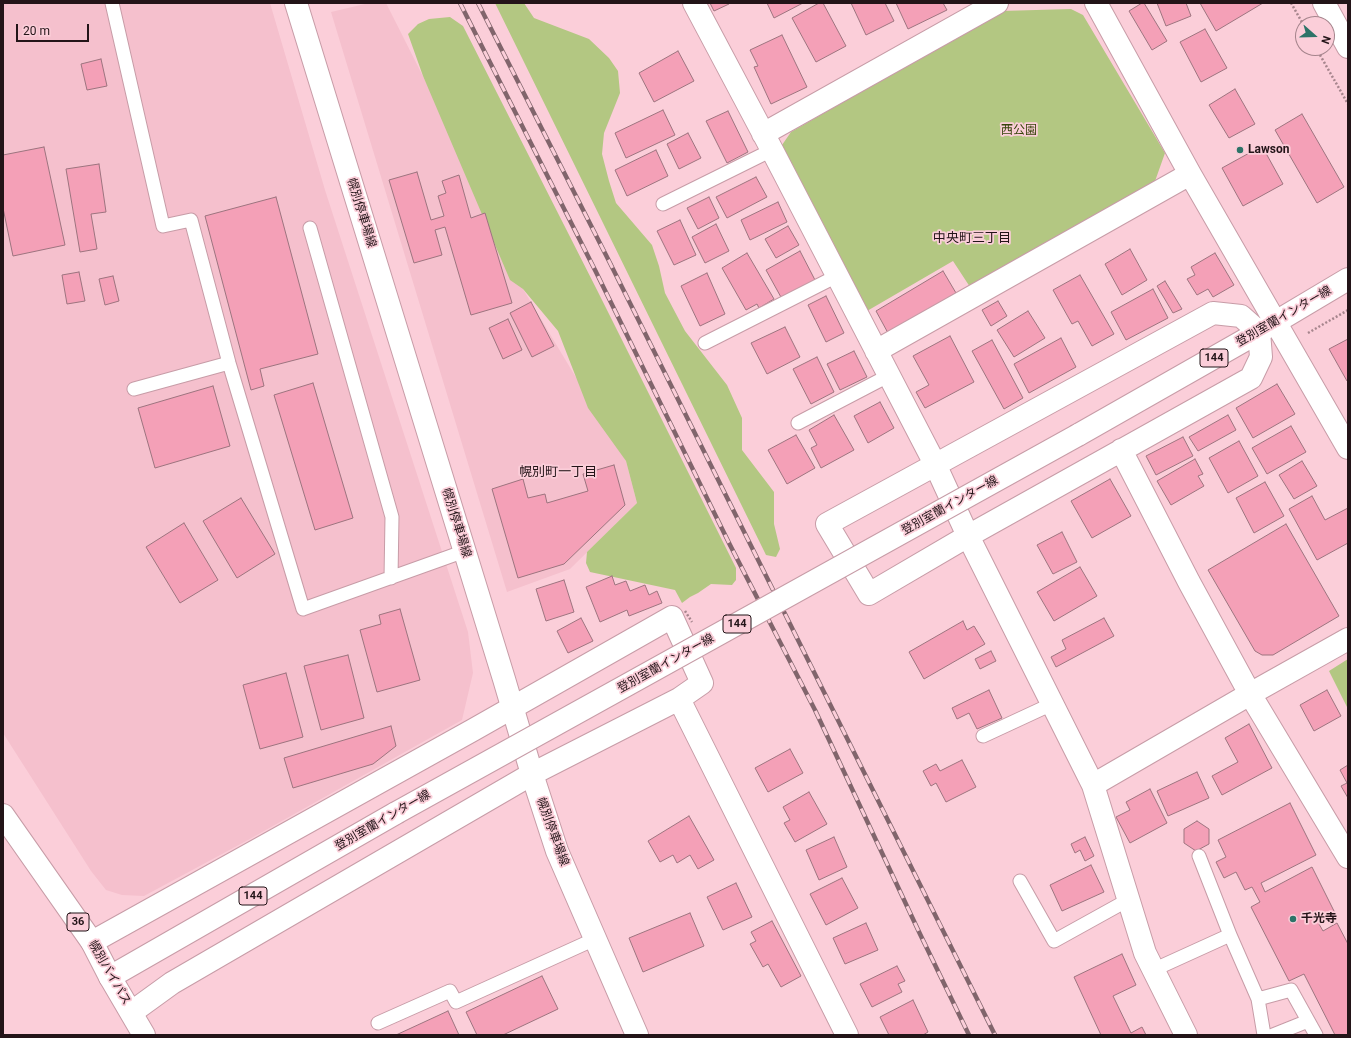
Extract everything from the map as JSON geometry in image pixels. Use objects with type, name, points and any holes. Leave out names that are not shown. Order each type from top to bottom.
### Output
[{"type":"main road","name":"幌別停車場線","points":[[296,3],[465,551],[532,774],[557,851],[637,1035]]},
{"type":"main road","points":[[694,3],[935,464],[968,536],[1093,785],[1145,953],[1186,1035]]},
{"type":"main road","points":[[768,142],[997,3]]},
{"type":"main road","points":[[1096,3],[1190,174],[1267,327],[1348,448]]},
{"type":"main road","points":[[1324,3],[1347,43]]},
{"type":"main road","points":[[876,351],[1190,174]]},
{"type":"main road","name":"登別室蘭インター線","points":[[110,977],[396,814],[1078,435],[1348,280]]},
{"type":"main road","points":[[1213,313],[1242,316],[1267,327],[1261,357],[1251,378],[968,536],[869,594],[827,524],[1213,313]]},
{"type":"main road","points":[[1121,450],[1189,582],[1250,694],[1348,857]]},
{"type":"main road","points":[[92,942],[672,617],[702,683],[679,699],[532,774],[172,983],[132,1012]]},
{"type":"main road","points":[[1093,785],[1348,639]]},
{"type":"main road","points":[[679,699],[847,1035]]},
{"type":"main road","name":"幌別バイパス","points":[[3,815],[92,942],[110,977],[132,1012],[144,1035]]},
{"type":"lane","points":[[112,3],[163,226],[191,220],[229,363],[303,608],[465,551]]},
{"type":"lane","points":[[663,204],[768,142]]},
{"type":"lane","points":[[310,228],[392,517],[391,578]]},
{"type":"lane","points":[[705,343],[837,276]]},
{"type":"lane","points":[[134,389],[229,363]]},
{"type":"lane","points":[[798,423],[888,376]]},
{"type":"lane","points":[[983,736],[1052,704]]},
{"type":"lane","points":[[1200,856],[1230,935],[1258,999],[1264,1035]]},
{"type":"lane","points":[[1020,882],[1054,941],[1128,900]]},
{"type":"lane","points":[[1153,970],[1230,935]]},
{"type":"lane","points":[[378,1023],[450,991],[456,1002],[595,939]]},
{"type":"lane","points":[[1258,999],[1291,990],[1316,1035]]},
{"type":"lane","points":[[1273,1035],[1308,1021]]},
{"type":"path","points":[[1291,3],[1298,16]]},
{"type":"path","points":[[1321,56],[1348,104]]},
{"type":"path","points":[[685,610],[693,624]]},
{"type":"shaded area","points":[[3,3],[270,3],[325,190],[468,632],[473,673],[462,720],[248,840],[144,896],[122,895],[106,890],[91,871],[3,733]]},
{"type":"shaded area","points":[[369,3],[386,3],[495,219],[523,289],[626,461],[637,503],[570,569],[507,592],[331,12]]},
{"type":"green space","points":[[495,3],[524,3],[534,18],[589,39],[609,58],[618,71],[620,93],[604,133],[602,154],[616,203],[652,245],[659,266],[665,293],[685,331],[727,385],[742,418],[742,450],[774,492],[774,524],[780,549],[776,557],[766,555]]},
{"type":"green space","name":"西公園","points":[[1071,9],[1083,15],[1165,153],[1154,184],[970,287],[953,261],[867,311],[782,145],[791,132],[1001,11]]},
{"type":"green space","points":[[450,17],[463,26],[736,568],[736,580],[732,585],[711,584],[682,603],[675,590],[590,572],[586,563],[587,552],[637,503],[626,461],[588,408],[558,331],[523,289],[510,280],[423,76],[408,34],[418,24],[429,19]]},
{"type":"green space","points":[[1348,659],[1348,709],[1329,671]]},
{"type":"building","points":[[710,3],[729,3],[729,4],[714,11]]},
{"type":"building","points":[[767,3],[803,3],[774,18]]},
{"type":"building","points":[[819,3],[823,3],[846,46],[816,62],[792,18]]},
{"type":"building","points":[[851,3],[885,3],[894,21],[866,35]]},
{"type":"building","points":[[896,3],[943,3],[947,10],[908,29]]},
{"type":"building","points":[[1144,3],[1167,41],[1152,50],[1129,11]]},
{"type":"building","points":[[1157,3],[1186,3],[1191,16],[1166,26]]},
{"type":"building","points":[[1200,3],[1263,3],[1216,31]]},
{"type":"building","points":[[1205,29],[1227,68],[1201,82],[1180,42]]},
{"type":"building","points":[[782,35],[807,87],[771,104],[754,67],[758,66],[750,50]]},
{"type":"building","points":[[678,51],[694,81],[654,102],[639,73]]},
{"type":"building","points":[[101,59],[107,86],[87,90],[81,64]]},
{"type":"building","points":[[1235,89],[1255,124],[1229,138],[1209,105]]},
{"type":"building","points":[[663,110],[675,135],[626,158],[615,133]]},
{"type":"building","points":[[728,111],[748,152],[727,163],[706,121]]},
{"type":"building","points":[[1302,114],[1344,187],[1317,203],[1275,130]]},
{"type":"building","points":[[688,133],[701,158],[679,169],[667,144]]},
{"type":"building","points":[[1262,146],[1283,184],[1243,206],[1222,168]]},
{"type":"building","points":[[44,147],[65,245],[13,256],[3,208],[3,155]]},
{"type":"building","points":[[656,150],[668,176],[627,196],[615,170]]},
{"type":"building","points":[[99,164],[106,212],[91,214],[97,249],[80,252],[66,169]]},
{"type":"building","points":[[417,172],[431,220],[444,216],[438,196],[446,193],[442,181],[459,175],[471,218],[485,213],[512,303],[471,315],[445,227],[435,230],[442,255],[414,263],[389,180]]},
{"type":"building","points":[[756,177],[767,197],[727,218],[716,197]]},
{"type":"building","points":[[276,197],[318,354],[260,369],[264,386],[251,390],[205,216]]},
{"type":"building","points":[[709,197],[719,218],[698,229],[687,208]]},
{"type":"building","points":[[778,202],[787,222],[750,240],[741,220]]},
{"type":"building","points":[[680,220],[696,255],[674,265],[657,231]]},
{"type":"building","points":[[716,224],[729,251],[705,263],[692,237]]},
{"type":"building","points":[[788,226],[799,245],[776,258],[765,239]]},
{"type":"building","points":[[1130,249],[1147,280],[1122,295],[1105,264]]},
{"type":"building","points":[[800,251],[815,280],[782,299],[766,270]]},
{"type":"building","points":[[747,253],[774,299],[759,308],[757,304],[746,310],[722,268]]},
{"type":"building","points":[[1215,253],[1234,285],[1213,297],[1208,289],[1197,295],[1187,279],[1195,275],[1191,267]]},
{"type":"building","points":[[943,271],[956,293],[888,333],[876,311]]},
{"type":"building","points":[[79,272],[85,301],[67,304],[62,275]]},
{"type":"building","points":[[707,273],[725,314],[700,326],[681,286]]},
{"type":"building","points":[[1080,275],[1114,334],[1092,346],[1078,321],[1072,324],[1053,290]]},
{"type":"building","points":[[113,276],[119,301],[105,305],[99,279]]},
{"type":"building","points":[[1165,281],[1182,309],[1173,313],[1157,286]]},
{"type":"building","points":[[1153,289],[1168,318],[1126,340],[1111,312]]},
{"type":"building","points":[[826,296],[844,333],[826,342],[808,305]]},
{"type":"building","points":[[998,301],[1007,316],[991,326],[982,310]]},
{"type":"building","points":[[531,302],[554,346],[532,357],[510,313]]},
{"type":"building","points":[[1028,311],[1045,338],[1014,357],[997,330]]},
{"type":"building","points":[[508,319],[522,350],[503,359],[489,328]]},
{"type":"building","points":[[785,327],[800,357],[767,374],[751,343]]},
{"type":"building","points":[[950,336],[974,382],[925,408],[916,392],[929,385],[913,356]]},
{"type":"building","points":[[1061,338],[1076,367],[1029,393],[1014,364]]},
{"type":"building","points":[[1348,339],[1348,380],[1347,381],[1329,349]]},
{"type":"building","points":[[992,340],[1023,398],[1004,409],[972,351]]},
{"type":"building","points":[[854,351],[867,377],[840,390],[827,364]]},
{"type":"building","points":[[817,357],[834,392],[811,404],[793,369]]},
{"type":"building","points":[[313,383],[353,518],[315,530],[274,395]]},
{"type":"building","points":[[1277,384],[1295,414],[1253,438],[1236,408]]},
{"type":"building","points":[[213,386],[230,446],[155,468],[138,408]]},
{"type":"building","points":[[880,402],[894,428],[868,443],[854,416]]},
{"type":"building","points":[[834,415],[854,450],[821,468],[811,448],[817,445],[809,430]]},
{"type":"building","points":[[1228,415],[1236,430],[1198,451],[1189,437]]},
{"type":"building","points":[[1291,426],[1306,452],[1267,474],[1252,448]]},
{"type":"building","points":[[796,435],[815,468],[787,484],[768,450]]},
{"type":"building","points":[[1183,437],[1193,456],[1156,475],[1146,456]]},
{"type":"building","points":[[1239,441],[1258,476],[1228,493],[1209,458]]},
{"type":"building","points":[[1195,459],[1203,474],[1198,476],[1204,486],[1171,505],[1157,481]]},
{"type":"building","points":[[1302,461],[1317,486],[1294,499],[1279,475]]},
{"type":"building","points":[[614,465],[625,505],[564,564],[518,578],[492,489],[523,479],[528,498],[545,494],[547,503],[588,491],[583,474]]},
{"type":"building","points":[[1110,479],[1131,516],[1092,538],[1071,501]]},
{"type":"building","points":[[1265,482],[1284,516],[1254,533],[1236,498]]},
{"type":"building","points":[[1312,496],[1325,520],[1348,508],[1348,543],[1317,560],[1289,509]]},
{"type":"building","points":[[241,498],[275,554],[237,578],[203,521]]},
{"type":"building","points":[[184,523],[218,580],[180,603],[146,547]]},
{"type":"building","points":[[1286,524],[1339,616],[1273,655],[1262,655],[1255,651],[1208,570]]},
{"type":"building","points":[[1062,532],[1077,562],[1053,574],[1037,545]]},
{"type":"building","points":[[1080,567],[1097,596],[1054,621],[1037,592]]},
{"type":"building","points":[[612,576],[615,585],[626,581],[630,591],[645,585],[649,595],[657,591],[662,603],[629,616],[627,610],[600,622],[586,587]]},
{"type":"building","points":[[564,580],[574,612],[546,621],[536,589]]},
{"type":"building","points":[[400,609],[420,680],[377,692],[360,630],[381,624],[379,615]]},
{"type":"building","points":[[581,618],[593,641],[568,653],[557,631]]},
{"type":"building","points":[[1104,618],[1114,636],[1056,667],[1051,657],[1066,649],[1062,640]]},
{"type":"building","points":[[963,621],[967,630],[974,626],[985,644],[924,679],[909,652]]},
{"type":"building","points":[[991,651],[996,661],[980,669],[975,659]]},
{"type":"building","points":[[348,655],[364,718],[321,730],[304,666]]},
{"type":"building","points":[[286,673],[303,737],[260,749],[243,685]]},
{"type":"building","points":[[989,690],[1002,718],[977,729],[969,713],[957,719],[952,708]]},
{"type":"building","points":[[1327,690],[1341,716],[1314,731],[1300,705]]},
{"type":"building","points":[[1249,724],[1272,768],[1222,795],[1212,776],[1238,762],[1225,738]]},
{"type":"building","points":[[391,726],[396,746],[373,764],[293,788],[284,758]]},
{"type":"building","points":[[790,749],[803,773],[768,792],[755,768]]},
{"type":"building","points":[[962,760],[976,787],[946,802],[936,783],[931,786],[923,771],[936,764],[940,771]]},
{"type":"building","points":[[1348,765],[1348,798],[1341,786],[1347,783],[1340,770]]},
{"type":"building","points":[[1197,772],[1209,798],[1168,816],[1157,791]]},
{"type":"building","points":[[1150,789],[1167,823],[1130,843],[1116,817],[1130,810],[1126,802]]},
{"type":"building","points":[[809,792],[827,824],[795,842],[784,823],[790,820],[783,807]]},
{"type":"building","name":"千光寺","points":[[1290,803],[1316,855],[1261,883],[1265,892],[1312,867],[1336,915],[1319,924],[1323,931],[1337,923],[1348,944],[1348,1035],[1335,1035],[1304,974],[1289,981],[1251,907],[1260,902],[1252,887],[1245,890],[1236,872],[1224,878],[1216,862],[1226,857],[1218,840]]},
{"type":"building","points":[[689,816],[714,860],[698,869],[690,855],[677,863],[673,855],[660,862],[648,841]]},
{"type":"building","points":[[1197,821],[1209,829],[1209,844],[1196,851],[1184,843],[1184,829]]},
{"type":"building","points":[[834,837],[847,867],[819,880],[806,850]]},
{"type":"building","points":[[1085,837],[1094,856],[1085,861],[1080,850],[1075,853],[1071,844]]},
{"type":"building","points":[[1091,865],[1104,892],[1062,911],[1050,885]]},
{"type":"building","points":[[842,878],[858,908],[826,925],[810,894]]},
{"type":"building","points":[[736,883],[752,917],[723,930],[707,897]]},
{"type":"building","points":[[690,913],[704,946],[643,972],[629,938]]},
{"type":"building","points":[[772,921],[801,976],[781,987],[768,964],[763,967],[750,944],[756,941],[751,932]]},
{"type":"building","points":[[866,923],[878,950],[845,964],[833,938]]},
{"type":"building","points":[[1122,954],[1136,985],[1113,996],[1131,1033],[1142,1027],[1146,1035],[1101,1035],[1074,977]]},
{"type":"building","points":[[897,966],[905,981],[898,984],[902,992],[872,1007],[860,984]]},
{"type":"building","points":[[542,976],[558,1009],[503,1035],[477,1035],[466,1012]]},
{"type":"building","points":[[913,1000],[928,1032],[923,1035],[889,1035],[880,1017]]},
{"type":"building","points":[[448,1011],[459,1035],[396,1035]]},
{"type":"railway","points":[[460,3],[596,272],[730,545],[815,710],[969,1035]]},
{"type":"railway","points":[[478,3],[610,263],[995,1035]]},
{"type":"place","name":"Lawson","points":[[1240,150]]},
{"type":"place","name":"千光寺","points":[[1293,919]]},
{"type":"district","name":"中央町三丁目","points":[[972,239]]},
{"type":"district","name":"幌別町一丁目","points":[[558,473]]}]
